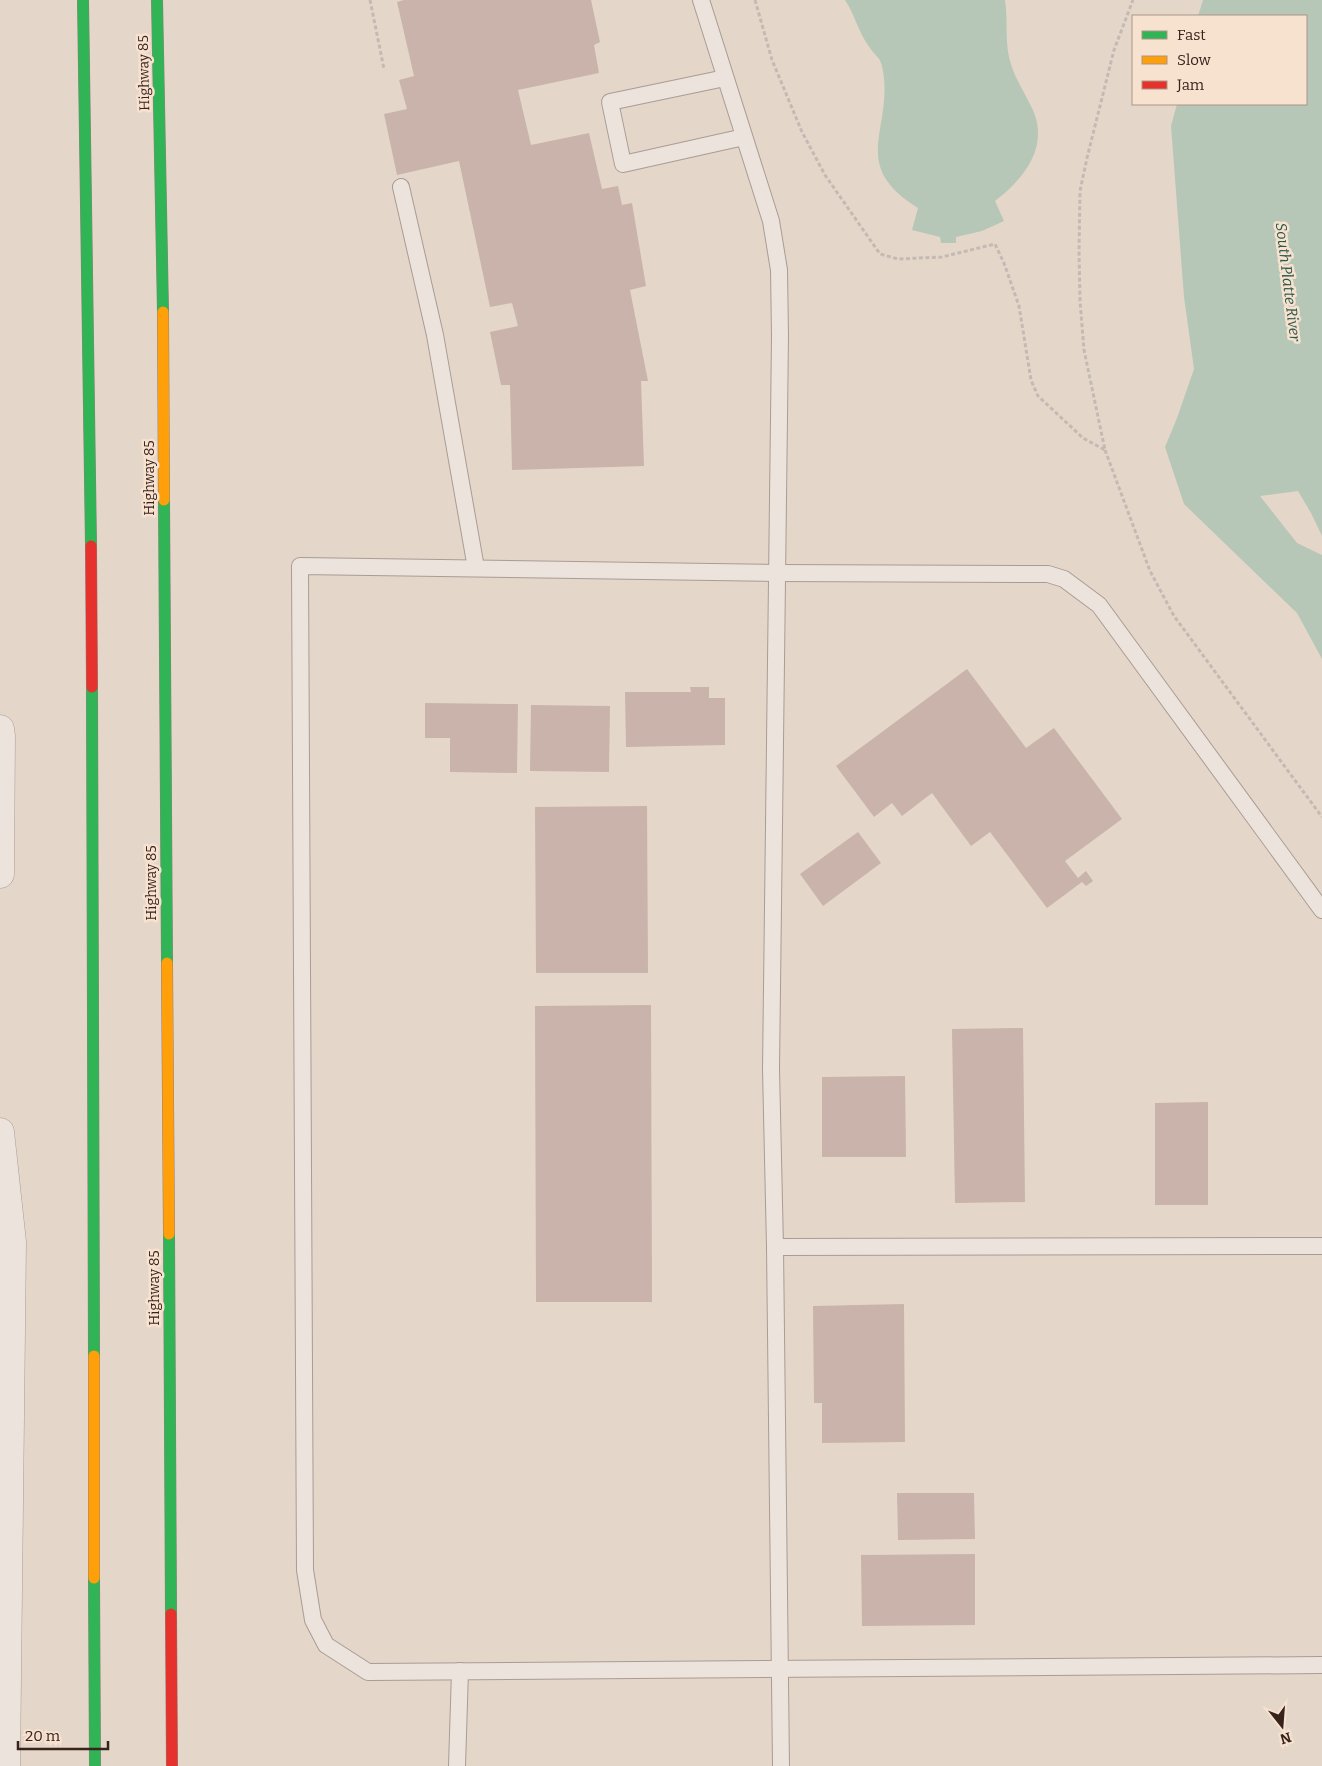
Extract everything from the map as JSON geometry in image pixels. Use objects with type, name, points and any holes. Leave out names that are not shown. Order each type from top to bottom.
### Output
[{"type":"highway","points":[[83,0],[91,513],[95,1766]]},
{"type":"highway","name":"Highway 85","points":[[157,0],[163,294],[172,1766]]},
{"type":"street","points":[[0,729],[0,874]]},
{"type":"street","points":[[0,1132],[12,1242],[6,1766]]},
{"type":"lane","points":[[701,0],[771,221],[779,270],[780,336],[770,1069],[775,1247],[781,1766]]},
{"type":"lane","points":[[725,78],[610,102],[623,164],[744,137]]},
{"type":"lane","points":[[401,186],[435,335],[476,568]]},
{"type":"lane","points":[[1322,910],[1099,605],[1064,579],[1048,574],[776,573],[300,566],[305,1570],[313,1620],[326,1645],[368,1672],[1322,1664]]},
{"type":"lane","points":[[775,1247],[1322,1246]]},
{"type":"lane","points":[[456,1766],[460,1671]]},
{"type":"path","points":[[370,0],[384,69]]},
{"type":"path","points":[[755,0],[772,60],[802,132],[825,175],[880,254],[898,259],[942,257],[995,244],[1004,263],[1019,306],[1031,380],[1038,396],[1083,438],[1105,450]]},
{"type":"path","points":[[1133,0],[1114,50],[1080,191],[1078,251],[1084,350],[1105,450],[1150,571],[1174,616],[1322,817]]},
{"type":"water","points":[[845,0],[1005,0],[1009,57],[1031,106],[1038,134],[1032,160],[1025,171],[995,201],[1004,221],[982,231],[956,237],[956,243],[941,243],[940,237],[912,230],[918,208],[897,192],[884,177],[879,161],[878,146],[885,92],[882,66],[880,60],[863,37]]},
{"type":"water","name":"South Platte River","points":[[1203,0],[1322,0],[1322,536],[1298,491],[1260,496],[1297,543],[1322,555],[1322,659],[1297,613],[1184,504],[1165,447],[1194,369],[1184,297],[1171,126],[1177,105],[1307,105],[1307,15],[1198,15]]},
{"type":"building","points":[[404,0],[591,0],[600,42],[594,45],[599,73],[518,90],[531,145],[589,133],[602,189],[618,186],[622,205],[632,203],[646,286],[630,290],[648,381],[641,381],[644,466],[512,470],[510,385],[501,385],[490,332],[518,326],[512,303],[490,307],[459,161],[397,175],[384,114],[407,109],[399,80],[414,76],[397,2]]},
{"type":"building","points":[[967,669],[1026,748],[1054,728],[1122,819],[1065,861],[1078,878],[1086,871],[1093,881],[1086,886],[1082,882],[1047,908],[990,832],[971,846],[932,793],[902,816],[892,803],[874,817],[836,766]]},
{"type":"building","points":[[690,687],[709,687],[709,698],[725,698],[725,745],[626,747],[625,692],[691,692]]},
{"type":"building","points":[[425,703],[518,704],[517,773],[450,772],[450,738],[425,738]]},
{"type":"building","points":[[531,705],[610,706],[609,772],[530,771]]},
{"type":"building","points":[[647,806],[648,973],[536,973],[535,807]]},
{"type":"building","points":[[858,832],[881,863],[823,906],[800,874]]},
{"type":"building","points":[[651,1005],[652,1302],[536,1302],[535,1006]]},
{"type":"building","points":[[1023,1028],[1025,1202],[955,1203],[952,1029]]},
{"type":"building","points":[[905,1076],[906,1157],[822,1157],[822,1077]]},
{"type":"building","points":[[1208,1102],[1208,1205],[1155,1205],[1155,1103]]},
{"type":"building","points":[[904,1304],[905,1442],[822,1443],[822,1403],[814,1403],[813,1306]]},
{"type":"building","points":[[897,1493],[974,1493],[975,1539],[898,1540]]},
{"type":"building","points":[[975,1554],[975,1625],[862,1626],[861,1555]]},
{"type":"traffic: fast","points":[[83,0],[91,546]]},
{"type":"traffic: fast","points":[[157,0],[163,312]]},
{"type":"traffic: fast","points":[[164,500],[167,963]]},
{"type":"traffic: fast","points":[[92,687],[94,1356]]},
{"type":"traffic: fast","points":[[169,1234],[171,1614]]},
{"type":"traffic: fast","points":[[94,1578],[95,1766]]},
{"type":"traffic: slow","points":[[163,312],[164,500]]},
{"type":"traffic: slow","points":[[167,963],[169,1234]]},
{"type":"traffic: slow","points":[[94,1356],[94,1578]]},
{"type":"traffic: jam","points":[[91,546],[92,687]]},
{"type":"traffic: jam","points":[[171,1614],[172,1766]]}]
